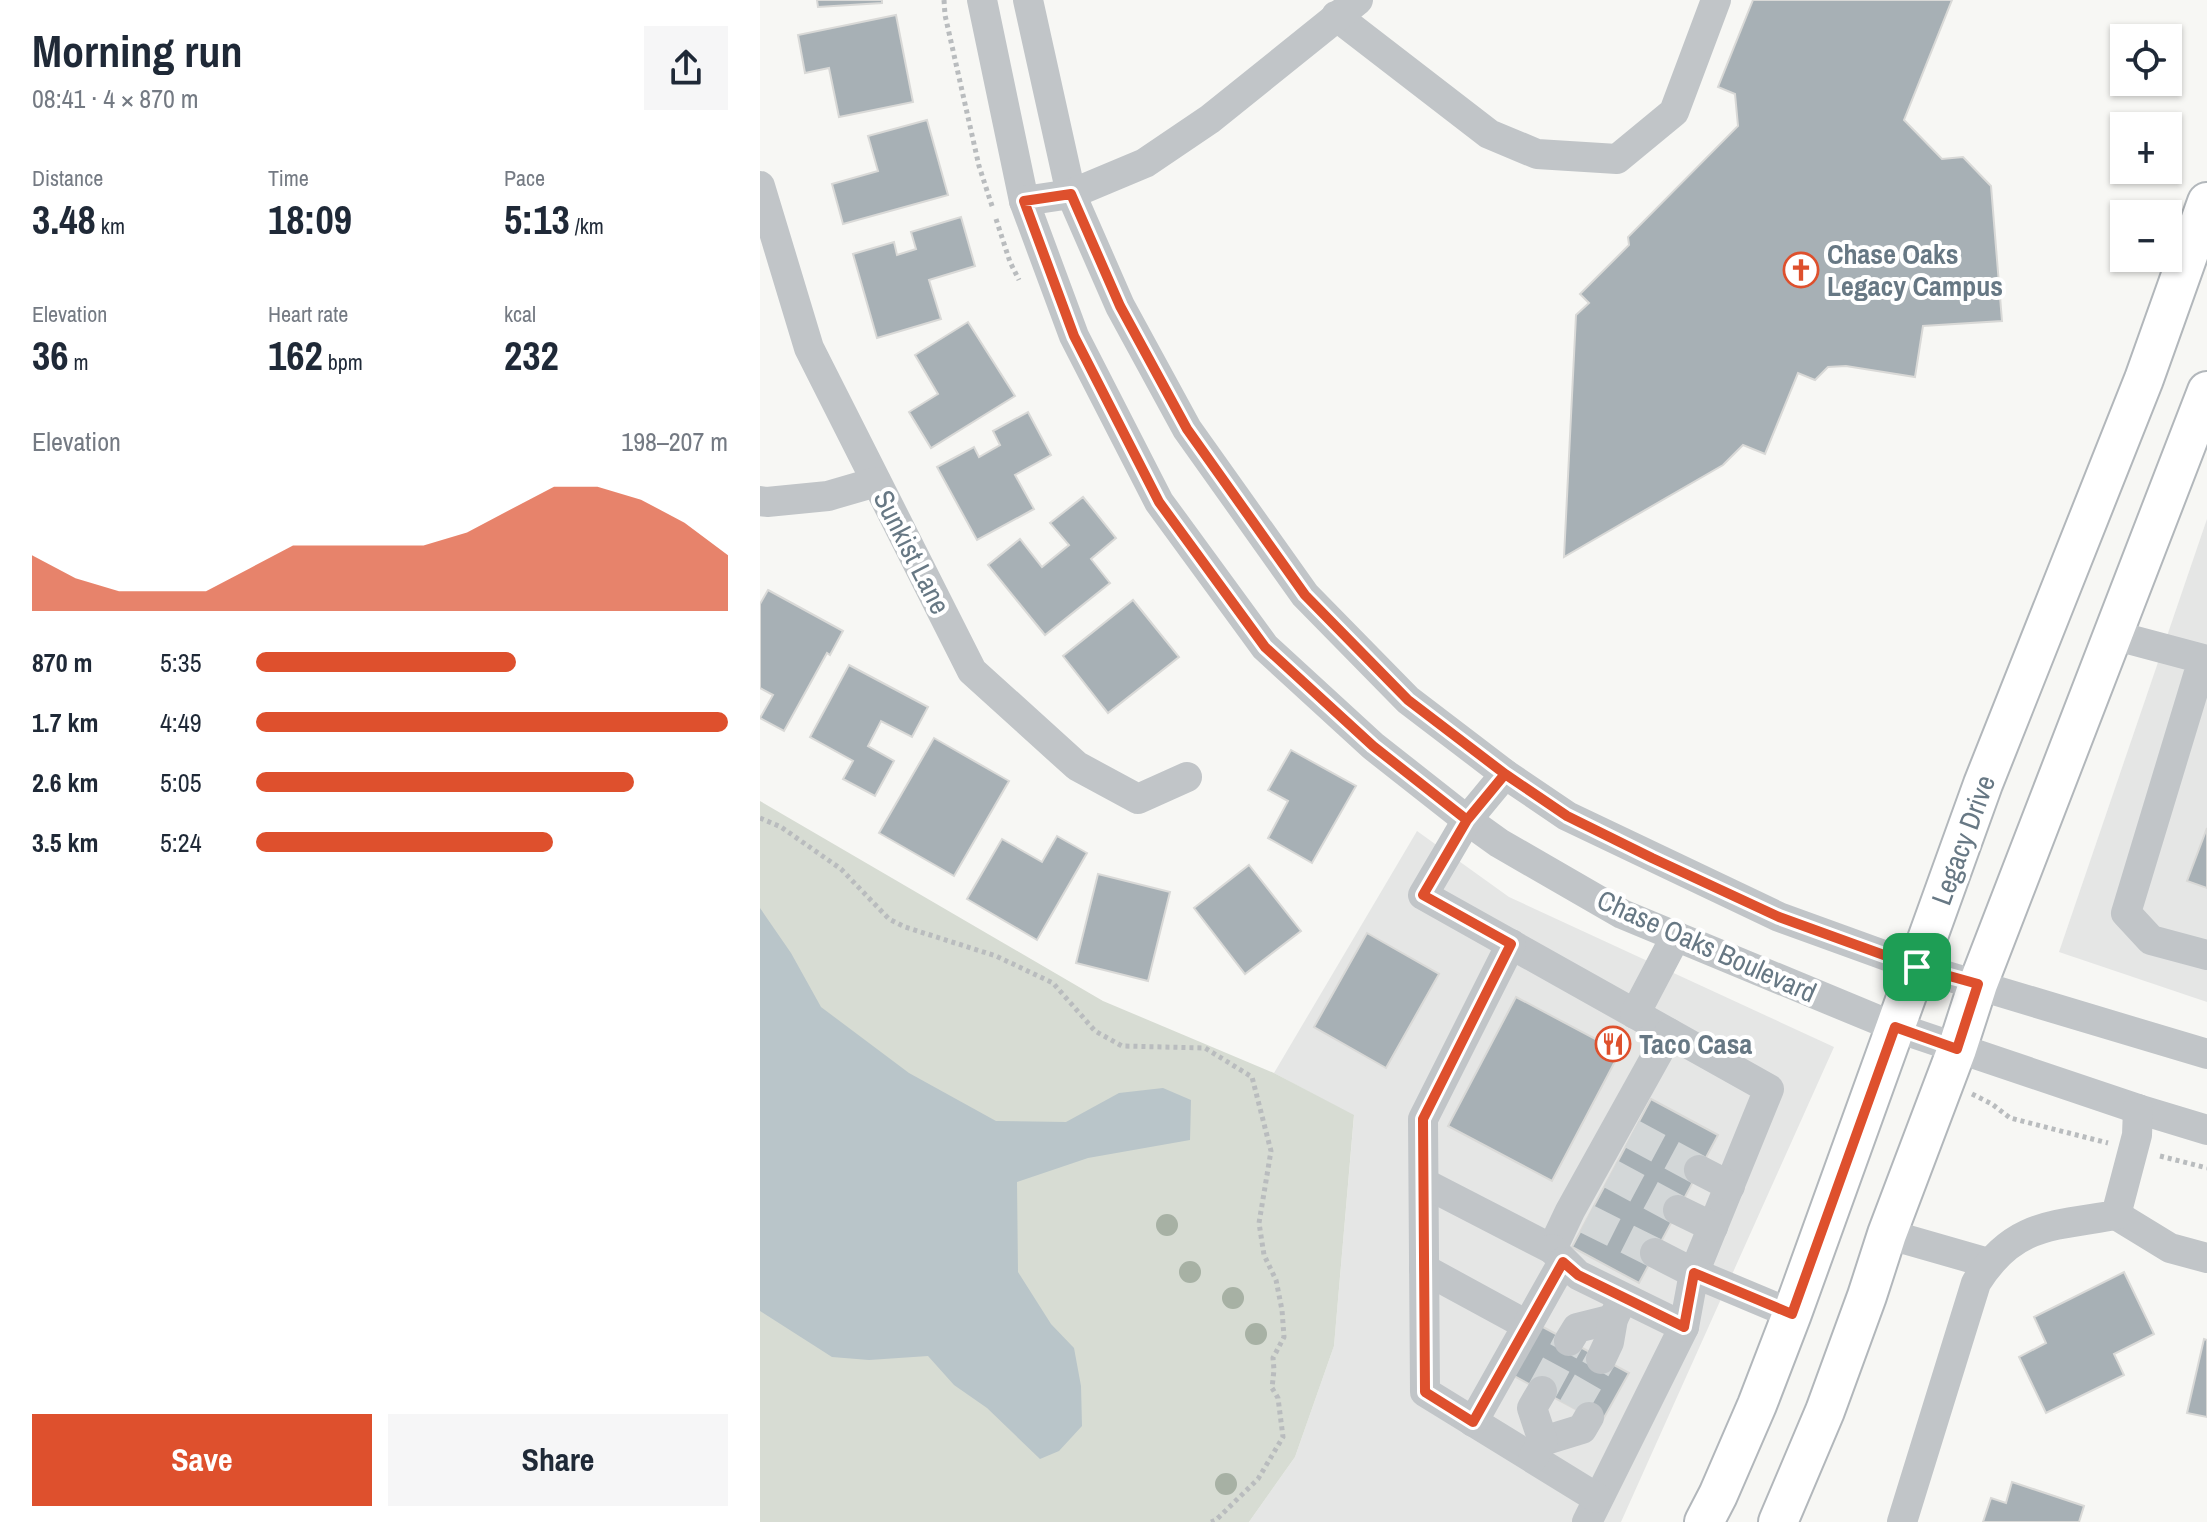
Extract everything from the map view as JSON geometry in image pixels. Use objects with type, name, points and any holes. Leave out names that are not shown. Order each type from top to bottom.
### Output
[{"type":"main road","name":"Legacy Drive","points":[[1704,1522],[1757,1405],[1792,1314],[1983,784],[2144,379],[2206,207]]},
{"type":"main road","points":[[1778,1522],[1825,1411],[1978,984],[2207,391]]},
{"type":"street","name":"Chase Oaks Boulevard","points":[[982,0],[1024,201],[1074,336],[1159,502],[1265,647],[1373,746],[1467,820],[1499,843],[1622,914],[1895,1027],[2207,1130]]},
{"type":"street","name":"Chase Oaks Boulevard","points":[[1028,0],[1071,194],[1120,306],[1187,429],[1305,595],[1408,700],[1505,774],[1567,816],[1779,917],[1917,967],[2207,1054]]},
{"type":"street","points":[[1024,201],[1071,194],[1145,163],[1184,138],[1347,8],[1489,134],[1537,154],[1617,159],[1674,112],[1716,0]]},
{"type":"street","name":"Sunkist Lane","points":[[760,186],[809,348],[972,671],[1077,766],[1138,799],[1187,777]]},
{"type":"street","points":[[760,501],[828,496],[876,482]]},
{"type":"street","points":[[2113,635],[2205,655],[2126,913],[2151,940],[2207,955]]},
{"type":"street","points":[[1505,774],[1467,820],[1423,895],[1511,944],[1769,1089],[1694,1273],[1684,1327],[1592,1510],[1538,1450],[1473,1422],[1425,1392],[1423,1119],[1511,944]]},
{"type":"street","points":[[1635,1014],[1676,936]]},
{"type":"street","points":[[1473,1422],[1527,1325],[1558,1255],[1625,1131],[1669,1033]]},
{"type":"street","points":[[2116,1215],[2137,1135],[2138,1109]]},
{"type":"street","points":[[1699,1170],[1730,1186]]},
{"type":"street","points":[[1424,1183],[1558,1255],[1618,1308],[1684,1327]]},
{"type":"street","points":[[1678,1210],[1713,1227]]},
{"type":"street","points":[[1902,1522],[1976,1283],[1988,1263],[2007,1245],[2033,1230],[2116,1215],[2170,1248],[2207,1258]]},
{"type":"street","points":[[1887,1234],[1988,1263]]},
{"type":"street","points":[[1655,1253],[1694,1273],[1792,1314]]},
{"type":"street","points":[[1424,1269],[1527,1325]]},
{"type":"street","points":[[1618,1308],[1622,1354],[1592,1354],[1577,1328],[1618,1308]]},
{"type":"street","points":[[1565,1403],[1582,1429],[1538,1450],[1532,1408],[1565,1403]]},
{"type":"path","points":[[760,818],[781,827],[841,869],[889,919],[996,956],[1053,983],[1095,1031],[1122,1046],[1205,1048],[1252,1077],[1271,1151],[1259,1223],[1264,1255],[1276,1280],[1282,1310],[1284,1337],[1273,1358],[1272,1388],[1278,1398],[1283,1437],[1258,1479],[1211,1522]]},
{"type":"path","points":[[1992,1104],[2010,1118],[2207,1168]]},
{"type":"shaded area","points":[[2207,519],[2207,1002],[2059,952]]},
{"type":"shaded area","points":[[760,801],[1103,1001],[1274,1073],[1354,1115],[1334,1346],[1295,1457],[1249,1522],[760,1522]]},
{"type":"shaded area","points":[[1417,831],[1509,897],[1834,1047],[1621,1522],[1249,1522],[1295,1457],[1334,1346],[1354,1116],[1274,1073]]},
{"type":"shaded area","points":[[760,908],[791,953],[821,1007],[909,1073],[996,1121],[1066,1122],[1119,1093],[1163,1088],[1191,1100],[1190,1140],[1088,1158],[1017,1182],[1018,1272],[1051,1324],[1074,1348],[1081,1386],[1082,1426],[1059,1451],[1040,1459],[987,1408],[954,1385],[928,1356],[869,1360],[832,1357],[760,1311]]},
{"type":"building","points":[[817,0],[882,0],[882,3],[818,7]]},
{"type":"building","name":"Chase Oaks Legacy Campus","points":[[1753,0],[1952,0],[1904,120],[1942,159],[1963,157],[1991,186],[2002,321],[1923,326],[1915,377],[1846,366],[1828,367],[1815,380],[1798,373],[1765,454],[1743,445],[1723,465],[1564,557],[1576,315],[1589,303],[1580,294],[1629,245],[1628,237],[1738,126],[1735,94],[1718,87]]},
{"type":"building","points":[[896,15],[913,102],[839,117],[829,68],[805,73],[798,35]]},
{"type":"building","points":[[927,120],[948,195],[843,224],[832,184],[878,171],[868,136]]},
{"type":"building","points":[[961,217],[975,266],[929,280],[941,319],[877,338],[853,254],[894,242],[897,255],[916,249],[911,232]]},
{"type":"building","points":[[968,322],[1015,396],[931,448],[909,412],[938,394],[915,355]]},
{"type":"building","points":[[1028,412],[1051,455],[1015,475],[1034,509],[977,540],[937,467],[974,447],[979,457],[1000,445],[993,431]]},
{"type":"building","points":[[1083,497],[1116,538],[1091,559],[1110,583],[1045,635],[988,565],[1020,539],[1042,567],[1069,545],[1050,523]]},
{"type":"building","points":[[768,590],[843,631],[830,655],[827,653],[784,731],[760,718],[773,695],[760,688],[760,604]]},
{"type":"building","points":[[1133,600],[1179,657],[1108,713],[1063,656]]},
{"type":"building","points":[[849,665],[928,707],[912,737],[881,721],[868,746],[894,761],[875,796],[843,779],[853,761],[810,737]]},
{"type":"building","points":[[934,738],[1009,781],[954,876],[879,833]]},
{"type":"building","points":[[1291,750],[1356,786],[1312,863],[1268,838],[1288,801],[1268,790]]},
{"type":"building","points":[[2207,828],[2207,888],[2187,881]]},
{"type":"building","points":[[1057,836],[1087,853],[1037,940],[967,899],[1002,839],[1042,862]]},
{"type":"building","points":[[1249,865],[1301,931],[1245,974],[1194,908]]},
{"type":"building","points":[[1098,874],[1170,892],[1148,981],[1076,963]]},
{"type":"building","points":[[1367,933],[1439,974],[1386,1068],[1314,1027]]},
{"type":"building","points":[[1516,997],[1620,1052],[1552,1181],[1448,1126]]},
{"type":"building","points":[[1651,1099],[1718,1135],[1639,1283],[1572,1247]]},
{"type":"building","points":[[2124,1272],[2154,1334],[2114,1354],[2124,1375],[2046,1413],[2019,1357],[2046,1343],[2034,1317]]},
{"type":"building","points":[[1541,1326],[1629,1373],[1601,1423],[1514,1376]]},
{"type":"building","points":[[2204,1339],[2207,1340],[2207,1417],[2187,1413]]},
{"type":"building","points":[[2012,1482],[2084,1506],[2079,1522],[1983,1522],[1991,1498],[2006,1503]]},
{"type":"tunnel","points":[[1632,1134],[1699,1170]]},
{"type":"tunnel","points":[[1611,1174],[1678,1210]]},
{"type":"tunnel","points":[[1587,1219],[1655,1253]]},
{"type":"tunnel","points":[[1542,1391],[1569,1341]]},
{"type":"tunnel","points":[[1573,1408],[1601,1359]]},
{"type":"place","name":"Chase Oaks Legacy Campus","points":[[1801,270]]},
{"type":"place","name":"Taco Casa","points":[[1613,1044]]},
{"type":"route","points":[[1917,967],[1779,917],[1652,858],[1567,816],[1505,774],[1467,820],[1373,746],[1265,647],[1159,502],[1074,336],[1024,201],[1071,194],[1120,306],[1187,429],[1305,595],[1408,700],[1505,774],[1467,820],[1423,895],[1511,944],[1423,1119],[1425,1392],[1473,1422],[1563,1262],[1578,1275],[1684,1327],[1694,1273],[1792,1314],[1895,1027],[1957,1049],[1978,984],[1917,967]]}]
